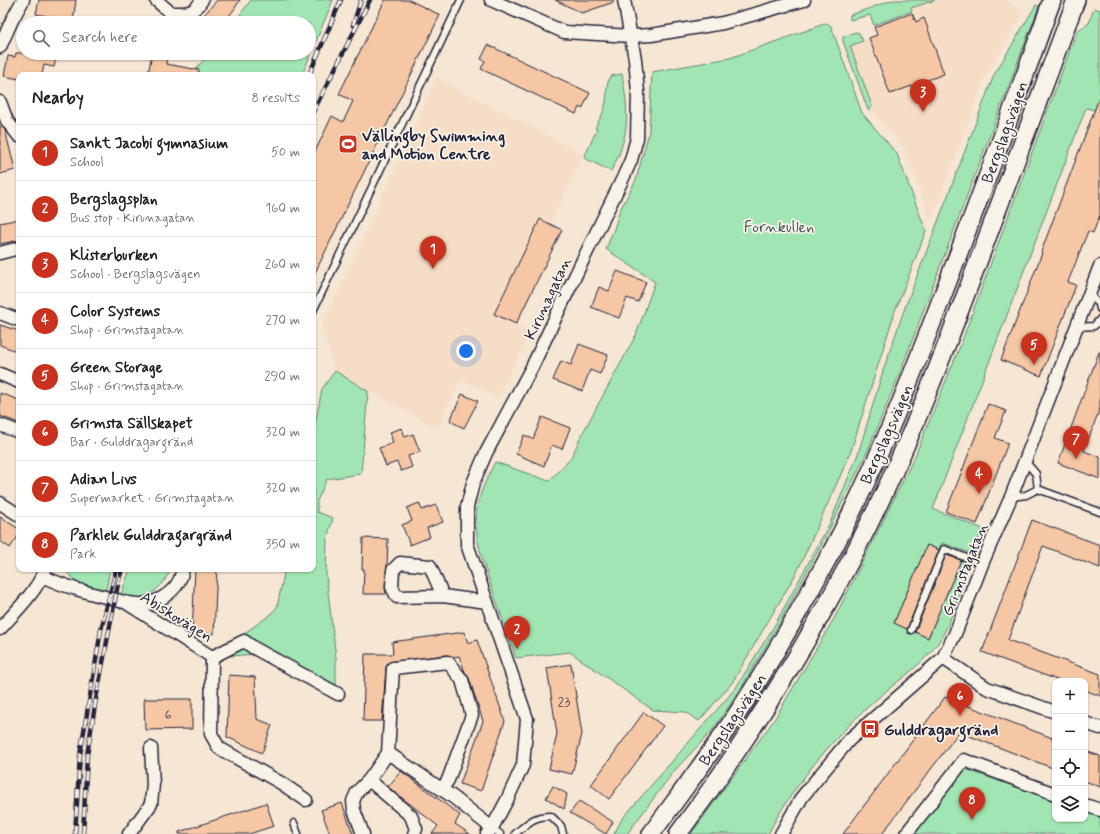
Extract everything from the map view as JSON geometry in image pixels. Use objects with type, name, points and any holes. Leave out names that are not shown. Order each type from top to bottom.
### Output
[{"type":"main road","name":"Bergslagsvägen","points":[[651,834],[718,742],[771,660],[834,546],[865,483],[912,376],[990,170],[1052,0]]},
{"type":"main road","name":"Bergslagsvägen","points":[[678,834],[738,751],[763,714],[797,658],[853,556],[885,491],[938,367],[1076,0]]},
{"type":"street","points":[[0,46],[23,0]]},
{"type":"street","points":[[156,0],[171,13],[189,13],[198,7],[202,0]]},
{"type":"street","points":[[491,0],[564,32],[631,36],[651,35],[723,23],[804,0]]},
{"type":"street","name":"Kirunagatan","points":[[388,753],[442,789],[493,832],[523,765],[527,719],[467,544],[467,507],[473,483],[486,453],[532,367],[631,160],[637,138],[638,92],[631,36],[624,0]]},
{"type":"street","points":[[0,102],[8,121],[16,132]]},
{"type":"street","points":[[0,254],[16,249]]},
{"type":"street","name":"Grimstagatan","points":[[781,834],[802,797],[849,740],[943,658],[955,634],[982,564],[1011,497],[1100,266]]},
{"type":"street","points":[[0,313],[16,319]]},
{"type":"street","points":[[0,374],[16,381]]},
{"type":"street","points":[[0,425],[16,431]]},
{"type":"street","points":[[0,503],[16,511]]},
{"type":"street","points":[[0,629],[32,591],[44,572]]},
{"type":"street","name":"Abiskovägen","points":[[44,572],[64,586],[125,602],[144,604],[160,599],[172,590],[179,581],[182,572]]},
{"type":"street","points":[[443,596],[487,602]]},
{"type":"street","name":"Abiskovägen","points":[[125,602],[212,657]]},
{"type":"street","points":[[306,800],[281,783],[219,748],[211,734],[212,657],[244,641],[338,694]]},
{"type":"street","points":[[943,658],[987,688],[1052,711]]},
{"type":"street","points":[[363,834],[354,810],[354,801],[358,792],[369,780],[388,753],[393,668],[448,662],[462,680],[472,715],[448,780],[442,789]]},
{"type":"street","points":[[1088,724],[1100,728]]},
{"type":"street","points":[[129,834],[151,804],[153,784],[151,748]]},
{"type":"street","points":[[906,834],[964,760],[1052,793]]},
{"type":"street","points":[[369,780],[411,816],[416,828],[414,834]]},
{"type":"street","points":[[1088,806],[1100,810]]},
{"type":"lane","points":[[316,304],[461,0]]},
{"type":"lane","points":[[1089,294],[1099,304],[1100,309]]},
{"type":"lane","points":[[1076,327],[1094,326],[1100,319]]},
{"type":"lane","points":[[1024,460],[1036,474],[1038,489]]},
{"type":"lane","points":[[1011,497],[1026,496],[1038,489]]},
{"type":"lane","points":[[1038,489],[1100,512]]},
{"type":"lane","points":[[911,630],[944,550],[982,564]]},
{"type":"lane","points":[[515,834],[528,823],[540,816],[551,816],[561,826],[563,834]]},
{"type":"lane","points":[[294,823],[298,834]]},
{"type":"shaded area","points":[[935,0],[1007,0],[1023,13],[986,75],[931,220],[904,148],[876,117],[850,46],[877,35],[874,27],[912,13],[911,8]]},
{"type":"shaded area","points":[[437,78],[583,154],[550,224],[540,219],[494,313],[531,332],[498,397],[461,380],[437,428],[335,371],[322,327]]},
{"type":"green space","points":[[251,0],[333,0],[316,41],[316,16],[239,16]]},
{"type":"green space","points":[[893,0],[935,0],[911,8],[912,11],[874,25],[870,15],[850,20],[850,15]]},
{"type":"green space","points":[[1036,5],[1039,6],[899,375],[868,450],[826,536],[780,622],[738,693],[711,732],[674,771],[627,834],[614,834],[622,819],[735,689],[773,628],[830,523],[858,454],[883,371],[903,313],[994,75]]},
{"type":"green space","points":[[1094,8],[1100,10],[1100,111],[1086,108],[933,509],[983,529],[973,554],[942,543],[938,550],[927,545],[894,623],[928,638],[961,560],[969,564],[948,626],[931,652],[914,669],[878,698],[854,720],[826,750],[788,799],[768,834],[691,834],[774,720],[835,617],[915,456],[959,349],[1077,31],[1089,23]]},
{"type":"green space","name":"Fornkullen","points":[[827,23],[831,26],[862,113],[897,154],[926,231],[895,311],[850,454],[797,572],[732,683],[699,721],[685,712],[653,710],[570,652],[516,658],[479,547],[476,529],[476,512],[482,490],[495,462],[549,481],[571,458],[582,434],[636,335],[655,282],[606,249],[620,210],[636,180],[649,132],[652,72],[730,58]]},
{"type":"green space","points":[[855,32],[859,33],[863,41],[850,46],[872,106],[870,110],[868,110],[843,41],[843,37]]},
{"type":"green space","points":[[204,60],[308,60],[303,72],[194,71]]},
{"type":"green space","points":[[622,74],[626,101],[626,127],[620,152],[611,171],[584,158],[597,129],[595,128],[602,115],[607,97],[607,85],[609,79],[611,76]]},
{"type":"green space","points":[[335,371],[368,391],[361,474],[327,479],[317,501],[317,512],[333,518],[327,538],[326,575],[336,658],[336,685],[334,699],[301,676],[257,654],[229,656],[228,645],[270,615],[277,607],[284,572],[316,572],[316,419],[322,389]]},
{"type":"green space","points":[[66,572],[109,572],[106,590],[77,582]]},
{"type":"green space","points":[[129,572],[169,572],[163,582],[152,593],[140,598],[120,598]]},
{"type":"green space","points":[[962,768],[1052,800],[1052,822],[1088,822],[1088,813],[1100,817],[1100,834],[908,834]]},
{"type":"building","points":[[39,0],[76,0],[74,16],[47,16],[36,14]]},
{"type":"building","points":[[217,0],[240,0],[229,16],[203,16]]},
{"type":"building","name":"Vällingby Swimming and Motion Centre","points":[[385,0],[409,0],[440,15],[316,271],[316,150],[332,116],[343,122],[353,101],[339,94]]},
{"type":"building","points":[[555,0],[613,0],[614,2],[582,13]]},
{"type":"building","points":[[912,13],[916,22],[924,18],[944,74],[890,94],[869,38],[877,35],[874,27]]},
{"type":"building","points":[[488,45],[590,93],[582,109],[579,107],[576,114],[481,69],[485,61],[481,59]]},
{"type":"building","points":[[16,53],[16,60],[56,60],[54,67],[44,65],[43,72],[16,72],[16,78],[4,76],[8,56],[15,57]]},
{"type":"building","points":[[151,60],[166,60],[166,64],[199,70],[199,72],[149,72]]},
{"type":"building","points":[[1099,98],[1100,215],[1093,233],[1088,231],[1068,282],[1076,285],[1041,376],[1001,360]]},
{"type":"building","points":[[2,126],[5,130],[15,170],[0,174],[0,127]]},
{"type":"building","points":[[540,219],[562,230],[516,324],[494,314]]},
{"type":"building","points":[[16,220],[16,241],[0,244],[0,223]]},
{"type":"building","points":[[617,271],[646,282],[638,302],[627,298],[619,318],[591,307],[599,287],[609,291]]},
{"type":"building","points":[[0,325],[16,330],[16,351],[0,345]]},
{"type":"building","points":[[579,344],[608,355],[600,374],[590,370],[582,391],[553,380],[561,361],[571,365]]},
{"type":"building","points":[[1099,352],[1100,408],[1084,451],[1100,457],[1100,479],[1058,463]]},
{"type":"building","points":[[0,393],[16,399],[16,422],[0,416]]},
{"type":"building","points":[[462,394],[478,401],[464,428],[450,421]]},
{"type":"building","points":[[988,404],[1006,411],[995,438],[1008,443],[977,524],[946,512]]},
{"type":"building","points":[[542,417],[570,428],[562,449],[552,445],[544,466],[516,454],[524,435],[533,439]]},
{"type":"building","points":[[402,428],[405,437],[413,434],[420,452],[408,456],[412,467],[401,471],[397,462],[386,466],[379,448],[393,443],[390,432]]},
{"type":"building","points":[[419,503],[422,510],[436,505],[443,522],[427,528],[430,537],[410,545],[402,525],[412,521],[407,508]]},
{"type":"building","points":[[0,517],[16,527],[16,539],[10,548],[0,541]]},
{"type":"building","points":[[1032,520],[1100,545],[1100,568],[1043,546],[1008,640],[1100,674],[1100,696],[1088,691],[1088,678],[1052,678],[982,652]]},
{"type":"building","points":[[363,538],[388,539],[385,587],[386,594],[363,594]]},
{"type":"building","points":[[927,545],[939,550],[907,629],[894,623]]},
{"type":"building","points":[[946,555],[961,560],[928,638],[915,632]]},
{"type":"building","points":[[195,572],[217,572],[214,634],[192,633]]},
{"type":"building","points":[[464,632],[468,643],[477,640],[505,721],[481,791],[460,784],[483,721],[469,678],[459,656],[453,657],[447,655],[389,662],[386,668],[382,721],[363,721],[365,654],[393,654],[392,642]]},
{"type":"building","points":[[571,664],[582,734],[572,774],[549,769],[557,734],[547,668]]},
{"type":"building","points":[[229,675],[255,677],[257,719],[272,725],[262,753],[227,737]]},
{"type":"building","points":[[945,697],[1052,738],[1052,768],[959,732],[882,834],[843,834]]},
{"type":"building","points":[[144,699],[192,699],[192,729],[145,730]]},
{"type":"building","points":[[644,712],[663,726],[609,799],[591,785]]},
{"type":"building","points":[[1088,752],[1100,756],[1100,787],[1088,782]]},
{"type":"building","points":[[401,771],[460,815],[455,824],[470,834],[432,834],[438,826],[388,787]]},
{"type":"building","points":[[553,786],[567,794],[564,809],[546,798]]},
{"type":"building","points":[[579,801],[613,822],[606,834],[570,813]]},
{"type":"building","points":[[266,803],[274,826],[249,834],[179,834],[179,832]]},
{"type":"building","points":[[342,803],[353,834],[330,834],[321,810]]},
{"type":"railway","points":[[316,59],[341,0]]},
{"type":"railway","points":[[353,25],[361,0]]},
{"type":"railway","points":[[316,106],[370,0]]},
{"type":"railway","points":[[310,72],[315,60]]},
{"type":"railway","points":[[75,834],[80,755],[101,630],[115,572]]},
{"type":"railway","points":[[83,834],[87,755],[96,699],[121,572]]},
{"type":"place","name":"Klisterburken","points":[[923,112]]},
{"type":"place","name":"Vällingby Swimming and Motion Centre","points":[[348,144]]},
{"type":"place","name":"Sankt Jacobi gymnasium","points":[[433,269]]},
{"type":"place","name":"Green Storage","points":[[1034,365]]},
{"type":"place","name":"Adian Livs","points":[[1076,459]]},
{"type":"place","name":"Color Systems","points":[[979,494]]},
{"type":"place","name":"Bergslagsplan","points":[[517,649]]},
{"type":"place","name":"Grimsta Sällskapet","points":[[960,716]]},
{"type":"place","name":"Gulddragargränd","points":[[870,729]]},
{"type":"place","name":"Parklek Gulddragargränd","points":[[972,820]]}]
